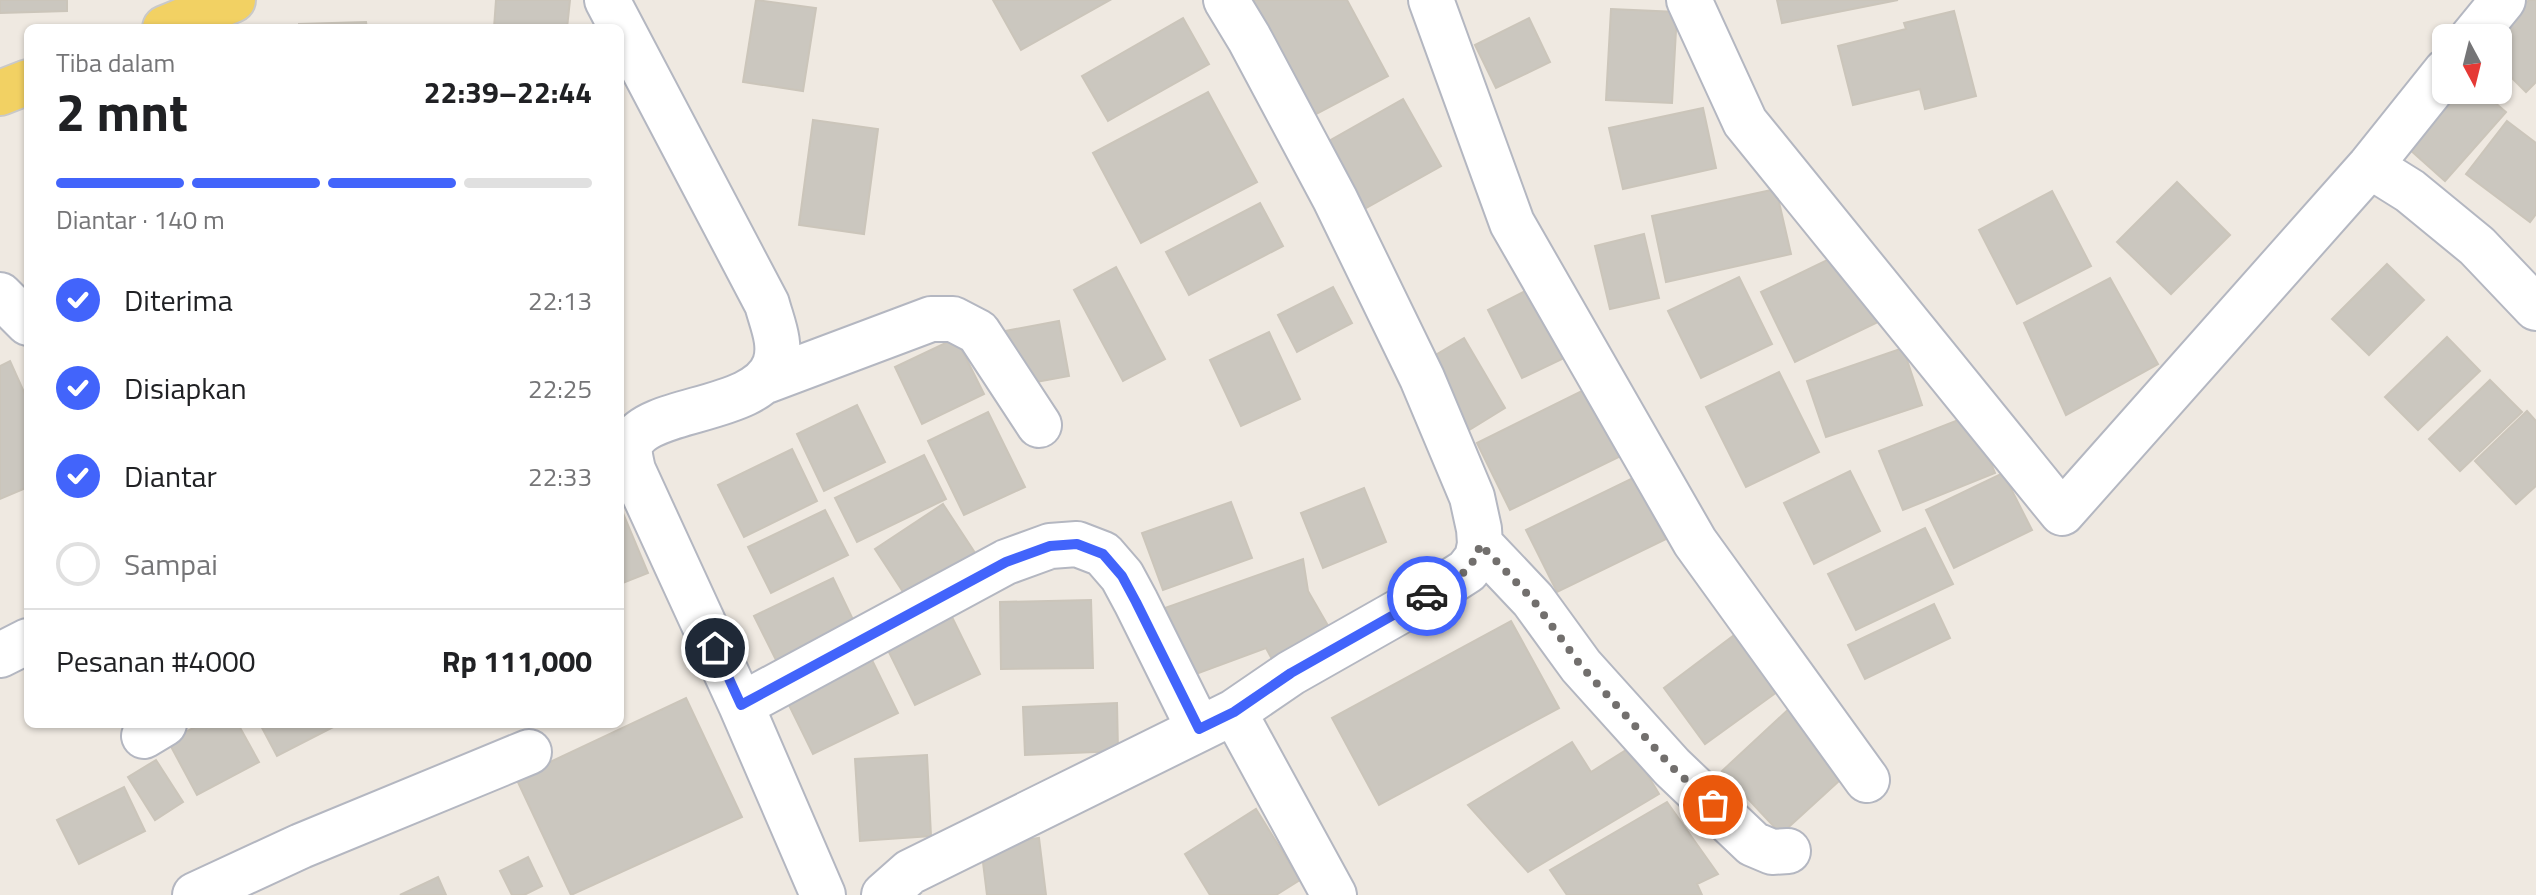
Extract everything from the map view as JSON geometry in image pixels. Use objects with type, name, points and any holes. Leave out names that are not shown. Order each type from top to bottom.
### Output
[{"type":"main road","points":[[171,20],[233,0]]},
{"type":"main road","points":[[0,93],[24,84]]},
{"type":"street","points":[[607,0],[620,24]]},
{"type":"street","points":[[884,895],[910,872],[1216,721],[1291,673],[1467,571],[1477,558],[1480,544],[1472,497],[1422,378],[1335,199],[1226,0]]},
{"type":"street","points":[[1431,0],[1512,223],[1695,542],[1867,780]]},
{"type":"street","points":[[1689,0],[1745,122],[2062,513],[2370,166],[2432,88]]},
{"type":"street","points":[[2483,24],[2503,0]]},
{"type":"street","points":[[624,32],[767,304],[777,340],[776,363],[766,381]]},
{"type":"street","points":[[2370,166],[2410,191],[2477,246],[2536,308]]},
{"type":"street","points":[[0,295],[24,319]]},
{"type":"street","points":[[823,895],[741,705],[633,470],[626,439],[648,424],[697,412],[766,381],[931,319],[953,319],[978,332],[1039,425]]},
{"type":"street","points":[[741,705],[1006,562],[1050,546],[1077,544],[1103,554],[1122,576],[1334,895]]},
{"type":"street","points":[[1480,544],[1533,600],[1581,666],[1672,767],[1753,844],[1772,852],[1788,851]]},
{"type":"street","points":[[0,655],[24,643]]},
{"type":"street","points":[[195,895],[301,846],[529,752]]},
{"type":"building","points":[[0,0],[67,0],[67,11],[0,13]]},
{"type":"building","points":[[496,0],[570,0],[567,24],[494,24]]},
{"type":"building","points":[[756,0],[816,8],[803,91],[743,82]]},
{"type":"building","points":[[993,0],[1110,0],[1021,50]]},
{"type":"building","points":[[1252,0],[1347,0],[1388,76],[1305,120],[1244,5]]},
{"type":"building","points":[[1777,0],[1898,0],[1782,23]]},
{"type":"building","points":[[2529,0],[2536,0],[2536,82],[2526,92],[2512,78],[2512,24],[2504,24]]},
{"type":"building","points":[[1611,9],[1677,12],[1672,103],[1606,100]]},
{"type":"building","points":[[1954,11],[1976,96],[1925,109],[1920,89],[1853,105],[1838,46],[1906,29],[1904,23]]},
{"type":"building","points":[[1183,18],[1209,64],[1108,121],[1082,76]]},
{"type":"building","points":[[1529,18],[1550,62],[1496,88],[1475,45]]},
{"type":"building","points":[[366,22],[366,24],[299,24]]},
{"type":"building","points":[[1208,92],[1257,182],[1141,243],[1093,153]]},
{"type":"building","points":[[1403,99],[1441,166],[1352,216],[1315,149]]},
{"type":"building","points":[[2433,104],[2497,104],[2506,112],[2445,181],[2400,141]]},
{"type":"building","points":[[1703,108],[1716,168],[1623,189],[1609,128]]},
{"type":"building","points":[[813,120],[878,129],[864,234],[799,225]]},
{"type":"building","points":[[2507,121],[2536,143],[2536,214],[2530,222],[2466,174]]},
{"type":"building","points":[[2177,182],[2230,235],[2171,294],[2117,242]]},
{"type":"building","points":[[1776,189],[1791,254],[1666,282],[1652,216]]},
{"type":"building","points":[[2052,191],[2091,266],[2017,304],[1979,230]]},
{"type":"building","points":[[1260,203],[1283,246],[1189,295],[1166,252]]},
{"type":"building","points":[[1644,234],[1659,298],[1610,309],[1595,246]]},
{"type":"building","points":[[1846,251],[1880,321],[1795,362],[1761,292]]},
{"type":"building","points":[[2387,264],[2424,300],[2369,355],[2332,319]]},
{"type":"building","points":[[1116,267],[1165,359],[1123,381],[1074,290]]},
{"type":"building","points":[[1739,277],[1772,344],[1701,378],[1668,311]]},
{"type":"building","points":[[2110,278],[2158,364],[2066,415],[2024,323]]},
{"type":"building","points":[[1333,287],[1352,323],[1297,352],[1278,315]]},
{"type":"building","points":[[1531,288],[1564,358],[1522,378],[1488,310]]},
{"type":"building","points":[[1059,321],[1069,376],[1014,386],[1005,331]]},
{"type":"building","points":[[1269,332],[1300,399],[1241,426],[1210,360]]},
{"type":"building","points":[[2447,337],[2480,371],[2418,430],[2385,397]]},
{"type":"building","points":[[956,338],[984,394],[922,424],[895,367]]},
{"type":"building","points":[[1464,338],[1505,408],[1469,430],[1427,360]]},
{"type":"building","points":[[1903,348],[1922,405],[1826,437],[1807,381]]},
{"type":"building","points":[[10,361],[24,392],[24,489],[0,499],[0,366]]},
{"type":"building","points":[[1779,372],[1819,452],[1746,487],[1706,407]]},
{"type":"building","points":[[2490,380],[2522,412],[2460,471],[2429,439]]},
{"type":"building","points":[[1600,382],[1633,450],[1510,510],[1477,443]]},
{"type":"building","points":[[857,405],[885,462],[824,491],[797,434]]},
{"type":"building","points":[[2527,411],[2536,421],[2536,486],[2516,504],[2475,461]]},
{"type":"building","points":[[988,412],[1025,487],[964,515],[928,441]]},
{"type":"building","points":[[1971,415],[1995,473],[1903,510],[1879,451]]},
{"type":"building","points":[[792,449],[817,501],[744,537],[718,485]]},
{"type":"building","points":[[924,455],[946,499],[857,542],[835,498]]},
{"type":"building","points":[[1850,471],[1880,531],[1814,564],[1784,503]]},
{"type":"building","points":[[2003,473],[2032,530],[1954,568],[1926,510]]},
{"type":"building","points":[[1635,477],[1666,539],[1557,592],[1526,530]]},
{"type":"building","points":[[1364,488],[1386,542],[1323,568],[1301,513]]},
{"type":"building","points":[[1231,502],[1252,558],[1163,590],[1142,533]]},
{"type":"building","points":[[943,504],[981,562],[913,607],[875,549]]},
{"type":"building","points":[[825,510],[848,555],[771,593],[748,547]]},
{"type":"building","points":[[624,516],[648,573],[624,582]]},
{"type":"building","points":[[1925,528],[1953,584],[1856,630],[1828,574]]},
{"type":"building","points":[[1303,559],[1308,591],[1330,629],[1273,661],[1266,648],[1185,678],[1148,614]]},
{"type":"building","points":[[833,578],[858,630],[780,668],[754,616]]},
{"type":"building","points":[[1091,600],[1093,668],[1001,669],[1000,602]]},
{"type":"building","points":[[1934,604],[1950,638],[1865,679],[1848,645]]},
{"type":"building","points":[[949,611],[980,674],[915,705],[884,642]]},
{"type":"building","points":[[1511,621],[1559,708],[1379,805],[1332,718]]},
{"type":"building","points":[[1741,630],[1784,687],[1705,744],[1664,688]]},
{"type":"building","points":[[868,652],[898,713],[813,754],[783,693]]},
{"type":"building","points":[[686,698],[742,817],[571,895],[516,778]]},
{"type":"building","points":[[1117,703],[1118,751],[1025,755],[1023,707]]},
{"type":"building","points":[[1791,707],[1850,771],[1781,834],[1722,771]]},
{"type":"building","points":[[193,728],[240,728],[259,762],[197,795],[168,741]]},
{"type":"building","points":[[262,728],[331,728],[277,756]]},
{"type":"building","points":[[1572,742],[1591,772],[1631,747],[1659,794],[1528,872],[1468,805]]},
{"type":"building","points":[[927,755],[931,836],[860,841],[855,759]]},
{"type":"building","points":[[156,760],[183,802],[155,820],[128,777]]},
{"type":"building","points":[[124,787],[145,831],[79,864],[57,820]]},
{"type":"building","points":[[1667,802],[1718,874],[1697,884],[1702,895],[1567,895],[1550,870]]},
{"type":"building","points":[[1256,809],[1300,880],[1276,895],[1210,895],[1185,854]]},
{"type":"building","points":[[1039,838],[1046,895],[987,895],[981,846]]},
{"type":"building","points":[[528,857],[542,886],[524,895],[512,895],[500,871]]},
{"type":"building","points":[[438,877],[446,895],[400,895]]},
{"type":"way so far","points":[[1427,596],[1467,571],[1477,558],[1480,544],[1533,600],[1581,666],[1672,767],[1713,805]]},
{"type":"route","points":[[715,648],[741,705],[1006,562],[1050,546],[1077,544],[1103,554],[1122,576],[1199,729],[1234,712],[1291,673],[1427,596]]}]
